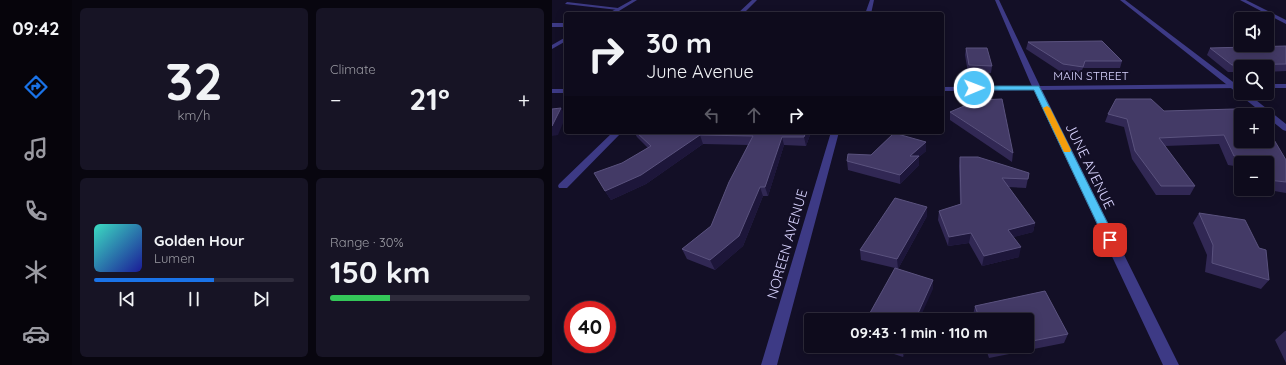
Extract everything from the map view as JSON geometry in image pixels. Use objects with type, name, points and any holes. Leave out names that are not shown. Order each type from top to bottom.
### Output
[{"type":"street","points":[[613,12],[635,0]]},
{"type":"street","points":[[742,12],[755,0]]},
{"type":"street","points":[[869,12],[872,0]]},
{"type":"street","name":"JUNE AVENUE","points":[[997,0],[1037,88],[1171,365]]},
{"type":"street","points":[[1122,0],[1234,84]]},
{"type":"street","points":[[1242,0],[1286,22]]},
{"type":"street","points":[[567,3],[618,9]]},
{"type":"street","points":[[552,25],[564,25]]},
{"type":"street","points":[[552,47],[564,40]]},
{"type":"street","name":"MAIN STREET","points":[[944,89],[1234,86]]},
{"type":"street","points":[[1274,86],[1286,86]]},
{"type":"street","points":[[552,91],[564,90]]},
{"type":"street","points":[[1250,100],[1286,128]]},
{"type":"street","points":[[563,186],[616,134]]},
{"type":"street","name":"NOREEN AVENUE","points":[[769,365],[834,134]]},
{"type":"building","points":[[1102,41],[1122,61],[1085,61],[1083,67],[1063,64],[1028,42]]},
{"type":"building","points":[[1274,46],[1286,46],[1286,64],[1274,64],[1274,60],[1234,60],[1234,65],[1232,65],[1210,48],[1234,47],[1234,52],[1274,52]]},
{"type":"building","points":[[966,48],[987,48],[992,66],[969,65]]},
{"type":"building","points":[[1002,99],[1013,153],[950,112],[978,100]]},
{"type":"building","points":[[1116,99],[1151,99],[1164,111],[1234,109],[1234,148],[1274,148],[1274,140],[1286,160],[1286,182],[1274,181],[1274,156],[1234,156],[1224,135],[1159,138],[1195,186],[1161,186],[1135,151],[1127,119],[1108,114]]},
{"type":"building","points":[[561,108],[552,126],[552,109]]},
{"type":"building","points":[[638,134],[805,134],[804,137],[782,137],[765,187],[760,187],[739,236],[710,260],[682,249],[711,226],[729,182],[753,136],[700,135],[641,175],[605,191],[594,173],[622,163],[651,146]]},
{"type":"building","points":[[893,134],[926,142],[910,156],[919,156],[900,175],[847,161],[848,154],[871,155]]},
{"type":"building","points":[[960,157],[978,157],[1029,173],[1028,179],[1002,178],[1035,223],[1008,230],[1021,247],[984,256],[971,233],[949,237],[939,211],[961,204]]},
{"type":"building","points":[[895,198],[927,207],[897,259],[860,250]]},
{"type":"building","points":[[1199,213],[1245,220],[1259,248],[1266,250],[1269,280],[1212,263],[1213,245]]},
{"type":"building","points":[[895,268],[933,280],[918,313],[870,313]]},
{"type":"building","points":[[1045,291],[1068,334],[1034,341],[1034,313],[978,313],[975,306]]},
{"type":"slow traffic","points":[[1047,108],[1067,150]]},
{"type":"route","points":[[974,88],[1037,88],[1110,240]]}]
